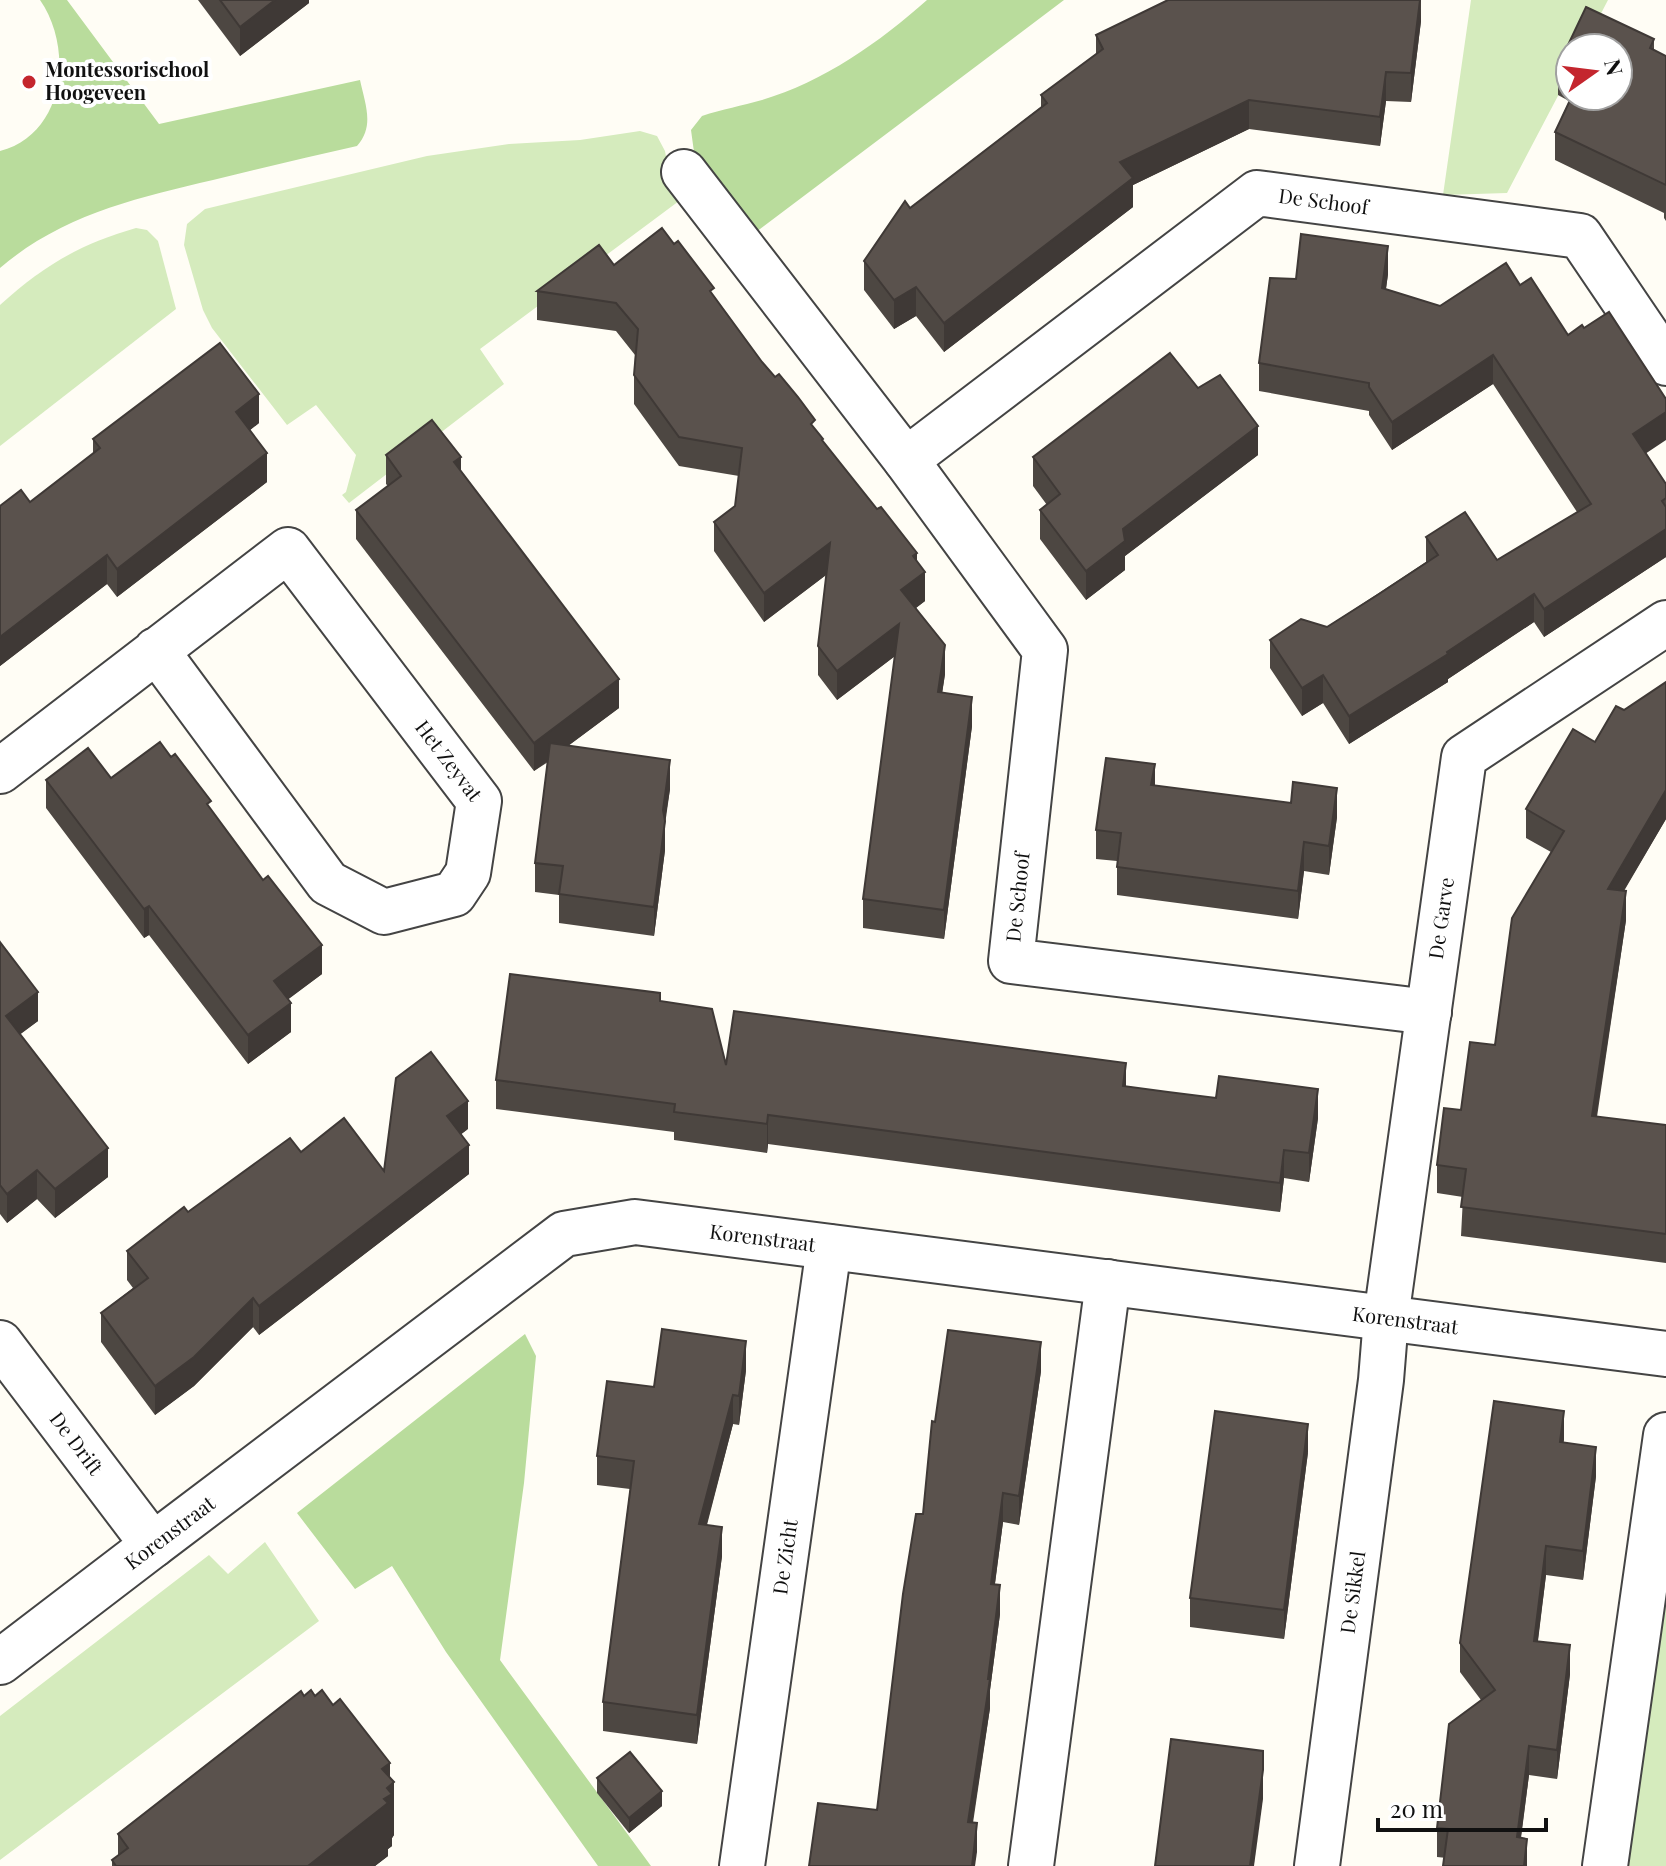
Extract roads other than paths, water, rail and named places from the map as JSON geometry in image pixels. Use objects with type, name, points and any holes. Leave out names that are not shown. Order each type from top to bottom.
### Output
[{"type":"street","name":"De Schoof","points":[[684,172],[906,460],[1045,650],[1011,961],[1429,1012]]},
{"type":"street","name":"De Schoof","points":[[906,460],[1257,193],[1580,236],[1666,363]]},
{"type":"street","name":"Het Zeyvat","points":[[0,771],[156,650],[288,550],[479,801],[468,873],[454,894],[384,912],[328,883],[156,650]]},
{"type":"street","name":"De Garve","points":[[1386,1318],[1464,757],[1666,623]]},
{"type":"street","name":"Korenstraat","points":[[0,1662],[564,1234],[635,1222],[1666,1354]]},
{"type":"street","name":"De Zicht","points":[[742,1866],[829,1247]]},
{"type":"street","points":[[1031,1866],[1108,1282]]},
{"type":"street","name":"De Sikkel","points":[[1317,1866],[1381,1380],[1386,1318]]},
{"type":"street","name":"De Drift","points":[[0,1343],[153,1545]]},
{"type":"street","points":[[1605,1866],[1666,1435]]},
{"type":"place","name":"Montessorischool Hoogeveen","points":[[29,82]]}]
